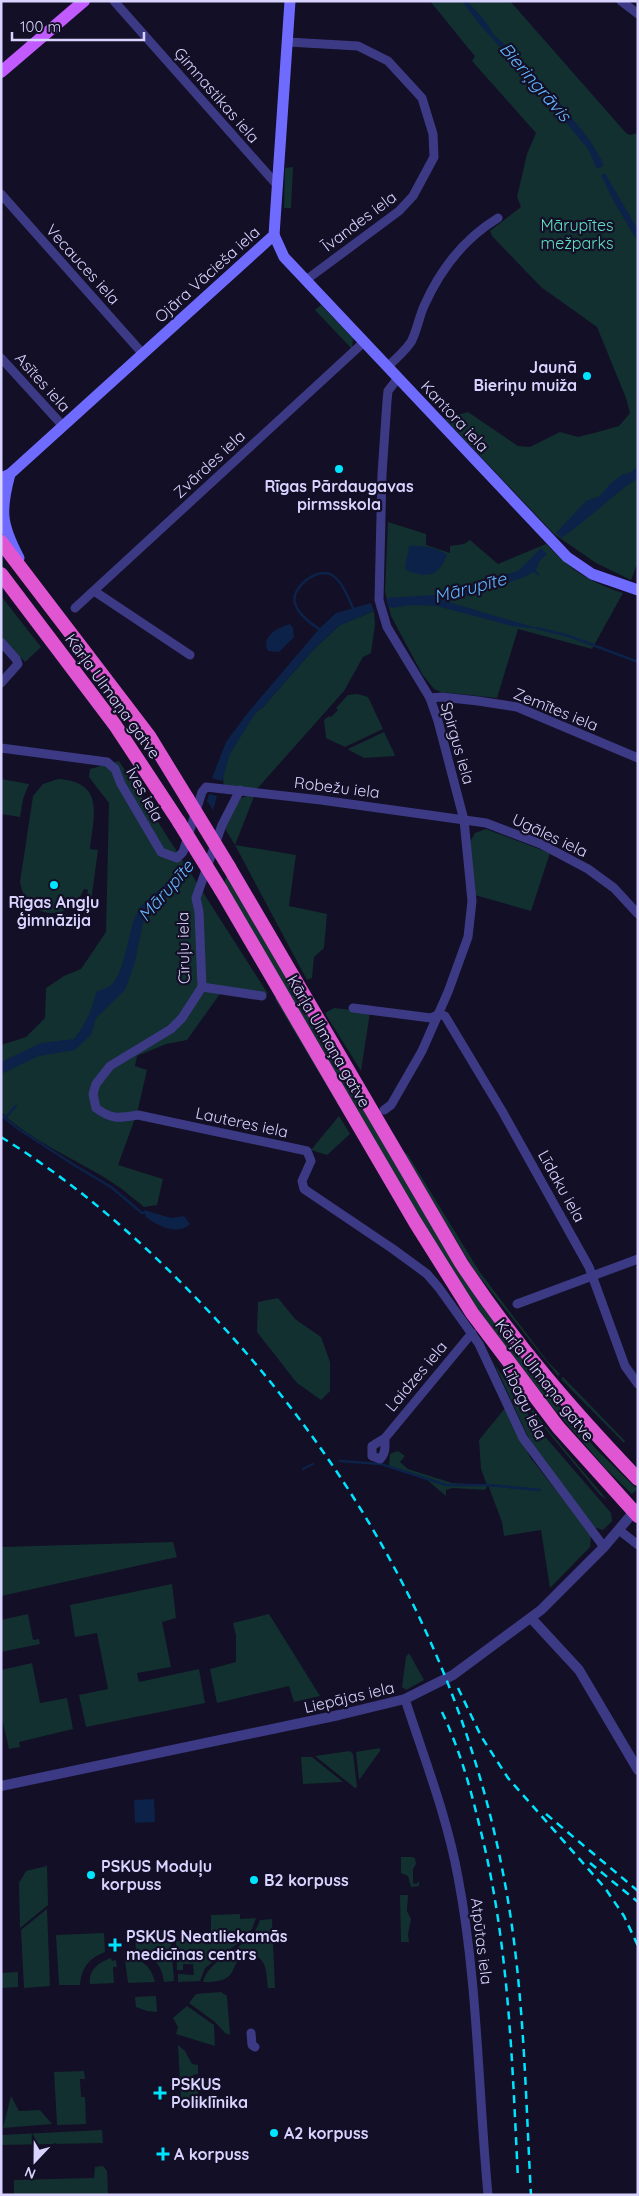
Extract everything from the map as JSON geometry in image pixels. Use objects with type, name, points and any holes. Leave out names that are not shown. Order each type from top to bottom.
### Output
[{"type":"highway","name":"Kārļa Ulmaņa gatve","points":[[1,542],[149,736],[188,798],[456,1254],[481,1293],[524,1351],[575,1413],[638,1479]]},
{"type":"highway","name":"Kārļa Ulmaņa gatve","points":[[1,574],[115,725],[179,822],[221,890],[415,1222],[472,1313],[558,1428],[636,1512]]},
{"type":"main road","points":[[1,72],[84,1]]},
{"type":"main road","name":"Ojāra Vācieša iela","points":[[28,575],[10,541],[4,518],[3,500],[6,476],[274,234],[290,1]]},
{"type":"main road","name":"Kantora iela","points":[[274,234],[282,255],[567,557],[592,574],[638,590]]},
{"type":"street","name":"Ģimnastikas iela","points":[[114,1],[278,186]]},
{"type":"street","points":[[621,1],[638,14]]},
{"type":"street","name":"Īvandes iela","points":[[288,42],[358,46],[382,57],[388,61],[422,98],[433,134],[434,157],[414,196],[399,211],[306,280]]},
{"type":"street","name":"Vecauces iela","points":[[1,194],[143,354]]},
{"type":"street","points":[[387,367],[412,340],[425,304],[453,259],[478,231],[498,218]]},
{"type":"street","name":"Zvārdes iela","points":[[75,608],[364,342]]},
{"type":"street","name":"Asītes iela","points":[[1,358],[63,426]]},
{"type":"street","name":"Spirgus iela","points":[[384,1110],[391,1105],[422,1051],[439,1014],[468,937],[471,916],[464,820],[446,745],[430,698],[387,627],[379,600],[382,474],[387,401],[388,391],[398,378]]},
{"type":"street","points":[[94,591],[190,655]]},
{"type":"street","points":[[1,642],[18,664],[1,683]]},
{"type":"street","name":"Zemītes iela","points":[[430,698],[460,699],[517,707],[638,758]]},
{"type":"street","name":"Īves iela","points":[[1,748],[107,762],[115,769],[121,784],[161,852],[177,858],[184,852],[187,845],[202,792],[206,787]]},
{"type":"street","name":"Robežu iela","points":[[206,787],[464,820]]},
{"type":"street","name":"Cīruļu iela","points":[[138,1115],[118,1118],[106,1116],[96,1108],[93,1094],[96,1084],[110,1066],[171,1029],[182,1018],[202,987],[199,912],[196,898],[222,825],[240,790]]},
{"type":"street","name":"Ugāles iela","points":[[464,820],[486,823],[565,856],[614,888],[638,914]]},
{"type":"street","points":[[202,987],[262,996]]},
{"type":"street","points":[[353,1008],[431,1018],[439,1014]]},
{"type":"street","name":"Līdaku iela","points":[[439,1014],[445,1016],[502,1111],[572,1235],[593,1277],[625,1366],[638,1384]]},
{"type":"street","name":"Lauteres iela","points":[[138,1115],[307,1151],[311,1162],[302,1181]]},
{"type":"street","name":"Lībagu iela","points":[[302,1181],[304,1188],[427,1274],[472,1333],[500,1385],[523,1438],[604,1547]]},
{"type":"street","points":[[517,1304],[638,1259]]},
{"type":"street","name":"Laidzes iela","points":[[384,1438],[472,1333]]},
{"type":"street","name":"Liepājas iela","points":[[1,1786],[347,1714],[405,1699],[453,1675],[531,1618],[566,1586],[636,1512]]},
{"type":"street","points":[[619,1530],[638,1546]]},
{"type":"street","points":[[531,1618],[579,1670],[638,1770]]},
{"type":"street","name":"Atpūtas iela","points":[[405,1699],[447,1828],[458,1877],[478,2033],[488,2195]]},
{"type":"street","points":[[250,2033],[252,2045],[255,2047]]},
{"type":"green space","name":"Mārupītes mežparks","points":[[430,1],[510,1],[626,133],[630,135],[638,133],[638,562],[631,580],[596,563],[554,534],[445,419],[468,412],[518,446],[530,447],[560,432],[578,437],[619,426],[630,413],[626,398],[597,327],[541,287],[492,236],[490,231],[521,207],[517,197],[527,154],[536,133],[472,61],[475,56]]},
{"type":"green space","points":[[293,167],[291,208],[284,208],[285,168]]},
{"type":"green space","points":[[321,305],[353,338],[352,349],[315,310]]},
{"type":"green space","points":[[388,522],[426,534],[426,545],[450,553],[450,546],[464,544],[470,540],[498,564],[546,544],[572,568],[590,580],[623,593],[592,649],[518,629],[497,698],[441,692],[434,689],[422,674],[391,616],[385,592]]},
{"type":"green space","points":[[1,596],[41,647],[25,662],[1,638]]},
{"type":"green space","points":[[374,611],[375,624],[371,653],[363,657],[344,691],[256,790],[224,786],[224,767],[232,747],[256,712],[262,708],[314,649],[340,625]]},
{"type":"green space","points":[[357,694],[368,697],[383,729],[345,747],[326,738],[324,720],[329,716],[331,717],[338,710],[336,708],[348,695]]},
{"type":"green space","points":[[384,732],[394,756],[364,758],[348,749]]},
{"type":"green space","points":[[119,761],[268,994],[223,987],[187,1040],[166,1044],[137,1056],[135,1066],[147,1070],[137,1113],[118,1165],[163,1179],[157,1205],[144,1207],[99,1174],[27,1133],[1,1112],[1,1045],[26,1037],[45,1018],[46,988],[64,976],[81,969],[106,932],[109,803],[89,777],[90,769]]},
{"type":"green space","points":[[1,779],[29,784],[23,799],[20,817],[1,814]]},
{"type":"green space","points":[[58,779],[73,781],[83,786],[90,794],[93,802],[94,813],[90,849],[98,850],[89,916],[84,915],[88,890],[84,889],[77,901],[69,908],[49,913],[39,910],[30,904],[20,882],[33,796],[43,784]]},
{"type":"green space","points":[[255,794],[235,845],[224,827],[241,798]]},
{"type":"green space","points":[[486,829],[550,853],[531,911],[475,895],[470,842],[475,833]]},
{"type":"green space","points":[[235,845],[296,855],[289,906],[327,914],[324,948],[314,957],[312,978],[307,980]]},
{"type":"green space","points":[[227,876],[433,1228],[482,1306],[556,1403],[598,1451],[637,1489],[632,1494],[606,1469],[547,1401],[473,1303],[432,1241],[224,883]]},
{"type":"green space","points":[[277,997],[411,1227],[275,999]]},
{"type":"green space","points":[[334,1008],[370,1012],[361,1071],[325,1013]]},
{"type":"green space","points":[[339,1116],[350,1134],[327,1155],[311,1150]]},
{"type":"green space","points":[[402,1150],[408,1155],[479,1271],[548,1362],[560,1374],[558,1376],[474,1270]]},
{"type":"green space","points":[[278,1298],[295,1319],[321,1337],[330,1362],[330,1391],[321,1400],[297,1383],[257,1332],[258,1302]]},
{"type":"green space","points":[[495,1357],[544,1425],[607,1500],[600,1495],[529,1409]]},
{"type":"green space","points":[[494,1363],[536,1426],[611,1513],[612,1521],[603,1530],[596,1528],[586,1519],[531,1443]]},
{"type":"green space","points":[[563,1377],[625,1441],[624,1443],[561,1379]]},
{"type":"green space","points":[[506,1407],[530,1457],[591,1535],[590,1547],[550,1588],[541,1530],[504,1536],[502,1522],[488,1485],[485,1490],[453,1488],[446,1490],[446,1496],[427,1480],[389,1467],[390,1454],[398,1451],[405,1456],[400,1462],[408,1469],[452,1483],[487,1485],[481,1469],[479,1440]]},
{"type":"green space","points":[[173,1542],[177,1557],[1,1596],[1,1547]]},
{"type":"green space","points":[[172,1584],[176,1618],[162,1622],[171,1667],[137,1673],[139,1682],[199,1669],[205,1703],[86,1727],[79,1695],[108,1689],[97,1633],[75,1637],[70,1605]]},
{"type":"green space","points":[[28,1614],[33,1640],[39,1639],[40,1644],[1,1652],[1,1620]]},
{"type":"green space","points":[[269,1614],[320,1696],[294,1702],[289,1686],[217,1703],[210,1669],[236,1662],[236,1636],[233,1623]]},
{"type":"green space","points":[[409,1653],[424,1680],[406,1690],[402,1687],[406,1657]]},
{"type":"green space","points":[[32,1663],[40,1703],[67,1698],[73,1729],[19,1742],[20,1747],[9,1749],[1,1714],[1,1670]]},
{"type":"green space","points":[[380,1748],[380,1751],[359,1780],[356,1752]]},
{"type":"green space","points":[[350,1751],[353,1754],[357,1787],[355,1788],[315,1756]]},
{"type":"green space","points":[[301,1757],[312,1757],[343,1782],[303,1784]]},
{"type":"green space","points":[[401,1857],[415,1858],[413,1883],[416,1884],[419,1881],[419,1886],[411,1887],[408,1876],[401,1873]]},
{"type":"green space","points":[[47,1866],[48,1905],[20,1928],[19,1883],[26,1871]]},
{"type":"green space","points":[[400,1895],[408,1895],[407,1911],[411,1919],[408,1934],[409,1942],[401,1942]]},
{"type":"green space","points":[[47,1909],[50,1986],[24,1988],[21,1930]]},
{"type":"green space","points":[[240,1914],[240,1919],[256,1918],[252,1929],[242,1940],[205,1968],[200,1981],[178,1982],[178,1974],[194,1975],[193,1964],[183,1964],[183,1970],[177,1970],[176,1941],[211,1939],[211,1915]]},
{"type":"green space","points":[[272,1919],[275,1988],[268,1988],[264,1964],[261,1960],[249,1954],[241,1957],[231,1974],[226,1978],[203,1982],[207,1973],[214,1965],[248,1939],[260,1920]]},
{"type":"green space","points":[[170,1930],[174,1981],[164,1982],[161,1970],[155,1961],[136,1949],[135,1937],[139,1937],[139,1931]]},
{"type":"green space","points":[[104,1933],[105,1952],[94,1957],[87,1964],[82,1974],[80,1985],[59,1985],[56,1935]]},
{"type":"green space","points":[[111,1958],[112,1961],[116,1960],[117,1967],[113,1967],[114,1983],[90,1984],[91,1975],[95,1967]]},
{"type":"green space","points":[[129,1958],[139,1960],[146,1965],[155,1982],[128,1983],[125,1960],[129,1960]]},
{"type":"green space","points":[[18,1972],[18,1987],[1,1988],[1,1973]]},
{"type":"green space","points":[[221,1992],[227,1996],[230,2035],[189,2003],[196,1994]]},
{"type":"green space","points":[[156,1996],[157,2012],[136,2007],[135,1997]]},
{"type":"green space","points":[[187,2006],[214,2025],[215,2046],[176,2034],[178,2027],[173,2018]]},
{"type":"green space","points":[[178,2045],[185,2051],[192,2064],[198,2065],[198,2074],[193,2075],[193,2089],[198,2089],[199,2107],[185,2108],[186,2100],[181,2100]]},
{"type":"green space","points":[[84,2071],[85,2079],[80,2079],[81,2097],[85,2097],[86,2124],[57,2125],[54,2072]]},
{"type":"green space","points":[[11,2096],[19,2111],[40,2110],[52,2124],[3,2128]]},
{"type":"green space","points":[[102,2130],[103,2143],[1,2145],[1,2135]]},
{"type":"green space","points":[[103,2166],[107,2171],[108,2195],[14,2195],[14,2180],[94,2178],[95,2167]]},
{"type":"water","name":"Bieriņgrāvis","points":[[462,1],[467,1],[485,21],[494,35],[520,58],[558,101],[589,139],[603,166],[597,169],[588,149],[559,114],[558,118],[551,108],[555,109],[555,107],[480,25]]},
{"type":"water","points":[[605,173],[638,230],[638,242],[614,202],[601,175]]},
{"type":"water","points":[[638,467],[638,478],[618,492],[581,524],[561,538],[556,533],[586,501],[600,496],[610,484],[623,474],[629,473]]},
{"type":"water","points":[[409,546],[439,550],[447,555],[436,572],[421,575],[407,571],[405,567]]},
{"type":"water","name":"Mārupīte","points":[[541,548],[547,554],[539,562],[536,570],[540,576],[533,572],[525,577],[448,602],[540,629],[512,626],[437,606],[411,605],[392,608],[388,606],[386,598],[435,595],[518,571]]},
{"type":"water","points":[[371,603],[374,611],[340,625],[314,649],[262,708],[256,712],[230,754],[222,781],[212,778],[226,742],[246,715],[319,629],[336,613]]},
{"type":"water","points":[[290,624],[293,628],[294,637],[279,652],[268,651],[267,641],[272,633]]},
{"type":"water","name":"Mārupīte","points":[[209,794],[217,796],[192,873],[144,918],[135,962],[125,990],[96,1018],[91,1035],[75,1050],[39,1056],[1,1074],[1,1062],[41,1043],[74,1039],[88,1017],[96,992],[111,985],[116,978],[140,907],[188,863]]},
{"type":"water","points":[[144,1210],[171,1218],[184,1216],[190,1224],[185,1228],[168,1228],[156,1224],[146,1217]]},
{"type":"water","points":[[154,1799],[155,1822],[135,1823],[134,1800]]},
{"type":"pier","points":[[205,798],[215,813],[194,875],[186,862],[193,850]]},
{"type":"waterway","points":[[322,631],[302,616],[295,603],[297,591],[306,580],[320,573],[332,575],[342,586],[353,608]]},
{"type":"waterway","points":[[537,628],[569,636],[638,662]]},
{"type":"waterway","points":[[5,1118],[16,1106]]},
{"type":"waterway","points":[[1,1115],[17,1128],[111,1187],[144,1213]]},
{"type":"waterway","points":[[340,1461],[381,1464],[446,1485],[488,1485],[540,1490]]},
{"type":"waterway","points":[[303,1469],[313,1464]]},
{"type":"railway","points":[[1,1137],[59,1176],[114,1220],[165,1267],[214,1317],[267,1377],[315,1440],[359,1506],[398,1574],[432,1645],[461,1719],[485,1795],[503,1873],[520,1993],[531,2195]]},
{"type":"railway","points":[[458,1688],[481,1736],[508,1778],[605,1888],[624,1916],[638,1946]]},
{"type":"railway","points":[[442,1712],[459,1753],[472,1796],[497,1912],[508,2000],[518,2179]]},
{"type":"railway","points":[[546,1814],[638,1891]]},
{"type":"railway","points":[[590,1863],[638,1902]]},
{"type":"place","name":"Jaunā Bieriņu muiža","points":[[587,376]]},
{"type":"place","name":"Rīgas Pārdaugavas pirmsskola","points":[[339,469]]},
{"type":"place","name":"Rīgas Angļu ģimnāzija","points":[[54,885]]},
{"type":"place","name":"PSKUS Moduļu korpuss","points":[[91,1875]]},
{"type":"place","name":"B2 korpuss","points":[[254,1880]]},
{"type":"place","name":"PSKUS Neatliekamās medicīnas centrs","points":[[115,1945]]},
{"type":"place","name":"PSKUS Poliklīnika","points":[[160,2093]]},
{"type":"place","name":"A2 korpuss","points":[[274,2133]]},
{"type":"place","name":"A korpuss","points":[[163,2154]]}]
